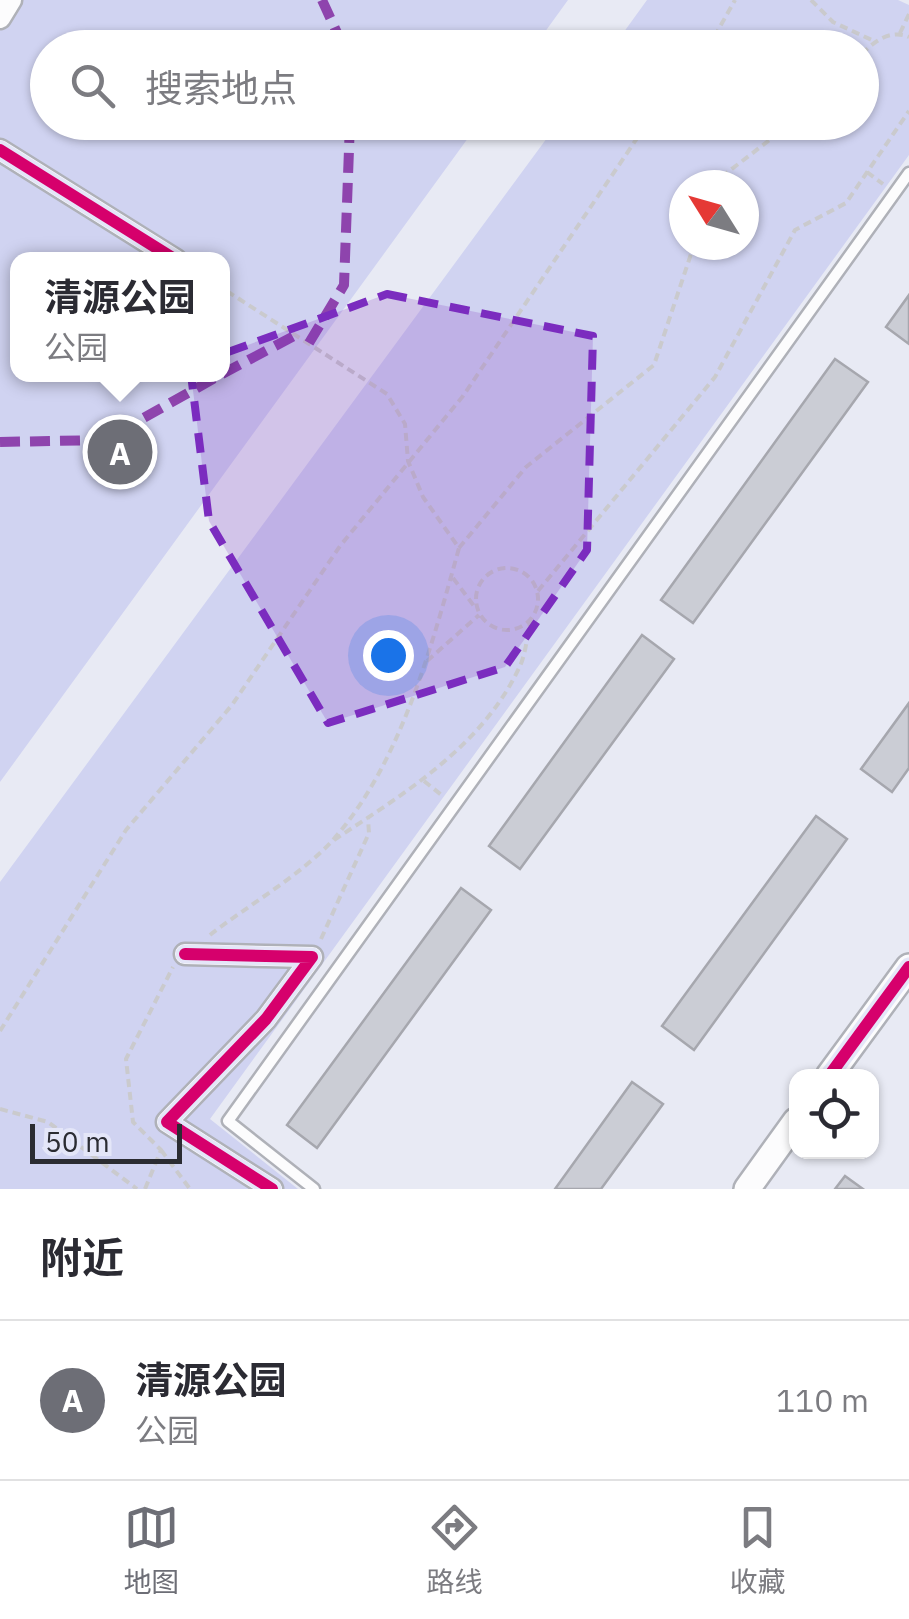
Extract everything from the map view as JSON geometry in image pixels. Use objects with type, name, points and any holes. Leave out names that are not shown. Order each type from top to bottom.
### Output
[{"type":"street","points":[[0,18],[10,0]]},
{"type":"street","points":[[0,150],[163,252]]},
{"type":"street","points":[[185,954],[312,957]]},
{"type":"street","points":[[272,1189],[167,1122],[266,1019],[312,957]]},
{"type":"street","points":[[834,1069],[909,967]]},
{"type":"street","points":[[747,1189],[789,1131]]},
{"type":"lane","points":[[314,1189],[228,1121],[909,173]]},
{"type":"path","points":[[718,30],[735,0]]},
{"type":"path","points":[[811,0],[833,22],[850,30]]},
{"type":"path","points":[[900,33],[909,14]]},
{"type":"path","points":[[879,39],[900,33],[909,37]]},
{"type":"path","points":[[190,1189],[134,1122],[126,1059],[176,961],[330,843],[424,781],[480,725],[520,666],[536,612],[538,590],[715,377],[795,230],[846,203],[909,111]]},
{"type":"path","points":[[0,1032],[126,830],[232,706],[340,546],[463,396],[636,140]]},
{"type":"path","points":[[731,170],[770,140]]},
{"type":"path","points":[[867,172],[895,193]]},
{"type":"path","points":[[330,843],[369,790],[427,661],[459,548],[526,467],[654,365],[689,260]]},
{"type":"path","points":[[230,293],[388,394],[405,424],[408,461],[423,497],[459,548]]},
{"type":"path","points":[[427,661],[478,612],[479,586],[494,570],[516,569],[526,574],[538,590]]},
{"type":"path","points":[[451,576],[478,612],[504,631],[531,620]]},
{"type":"path","points":[[424,781],[456,806]]},
{"type":"path","points":[[312,957],[370,833],[368,818]]},
{"type":"path","points":[[0,1109],[48,1122],[99,1165],[137,1189]]},
{"type":"path","points":[[145,1189],[161,1150]]},
{"type":"highlighted area","points":[[387,294],[593,336],[587,550],[505,667],[328,723],[209,521],[190,366]]},
{"type":"shaded area","points":[[0,0],[568,0],[546,30],[30,30],[30,140],[467,140],[0,782]]},
{"type":"shaded area","points":[[647,0],[898,0],[909,5],[909,155],[210,1119],[298,1189],[0,1189],[0,882],[546,140],[879,140],[879,30],[625,30]]},
{"type":"building","points":[[909,295],[909,344],[886,327]]},
{"type":"building","points":[[835,359],[868,382],[693,623],[661,600]]},
{"type":"building","points":[[642,635],[674,659],[520,869],[489,846]]},
{"type":"building","points":[[909,703],[909,768],[892,792],[861,769]]},
{"type":"building","points":[[816,816],[847,839],[694,1050],[662,1026]]},
{"type":"building","points":[[461,888],[491,910],[317,1148],[287,1125]]},
{"type":"building","points":[[632,1082],[663,1104],[601,1189],[555,1189]]},
{"type":"building","points":[[845,1176],[863,1189],[835,1189]]},
{"type":"marked path","points":[[322,0],[336,30]]},
{"type":"marked path","points":[[309,343],[344,285],[349,140]]},
{"type":"marked path","points":[[230,370],[296,335]]},
{"type":"marked path","points":[[0,442],[104,440],[208,382]]},
{"type":"cycle path","points":[[0,150],[163,252]]},
{"type":"cycle path","points":[[185,954],[312,957],[266,1019],[167,1122],[272,1189]]},
{"type":"cycle path","points":[[834,1069],[909,967]]},
{"type":"place","name":"清源公园","points":[[120,452]]}]
